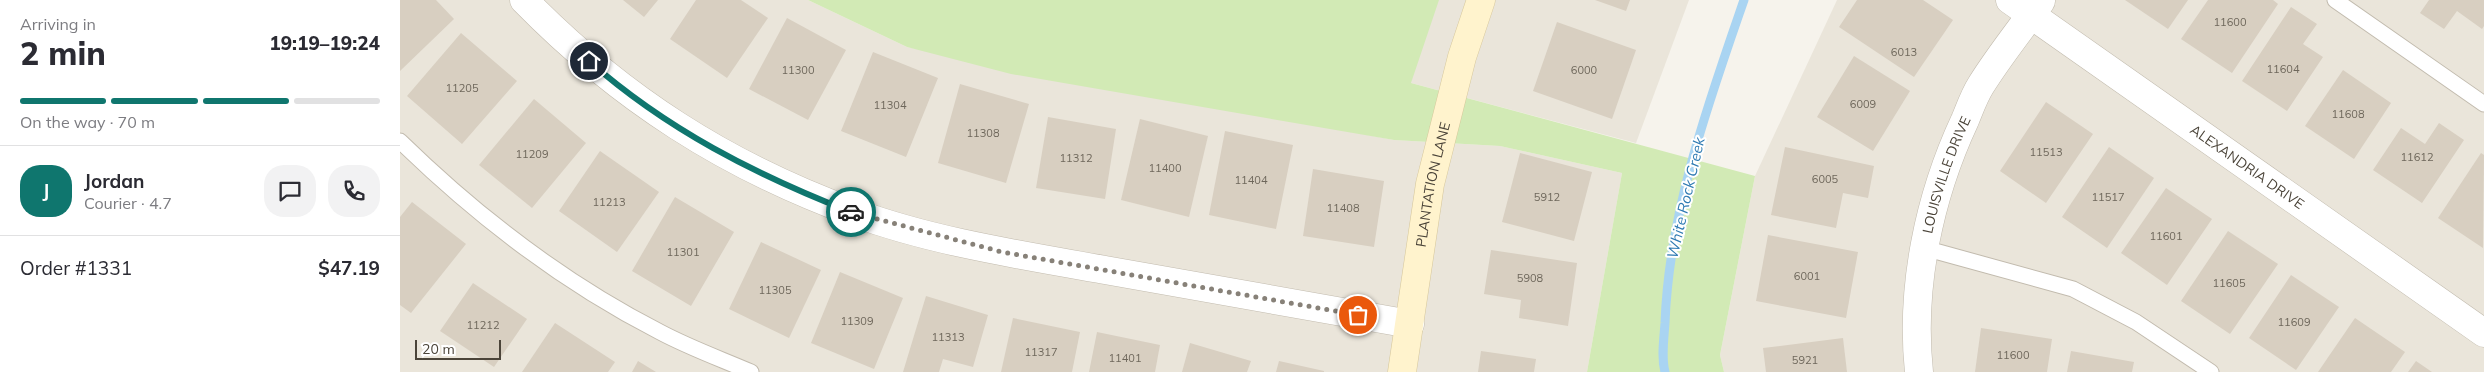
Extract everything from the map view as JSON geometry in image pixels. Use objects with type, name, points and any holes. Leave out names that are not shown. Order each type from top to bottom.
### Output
[{"type":"street","points":[[524,0],[550,27],[614,84],[684,131],[731,159],[802,192],[857,214],[1002,252],[1410,324]]},
{"type":"street","name":"PLANTATION LANE","points":[[1402,372],[1430,184],[1462,56],[1480,0]]},
{"type":"street","name":"LOUISVILLE DRIVE","points":[[1919,372],[1918,317],[1924,248],[1940,181],[1961,127],[1980,86],[2027,5]]},
{"type":"street","name":"ALEXANDRIA DRIVE","points":[[2027,5],[2484,333]]},
{"type":"lane","points":[[2335,0],[2484,104]]},
{"type":"lane","points":[[400,141],[445,184],[555,270],[602,301],[662,333],[751,372]]},
{"type":"lane","points":[[1924,248],[2073,289],[2136,322],[2211,372]]},
{"type":"shaded area","points":[[400,0],[808,0],[907,47],[1394,140],[1500,146],[1622,173],[1587,372],[400,372]]},
{"type":"shaded area","points":[[1428,0],[1689,0],[1636,143],[1411,83]]},
{"type":"shaded area","points":[[1837,0],[2484,0],[2484,372],[1724,372],[1720,355],[1755,176]]},
{"type":"green space","points":[[808,0],[1439,0],[1411,83],[1755,176],[1720,355],[1724,372],[1587,372],[1622,173],[1500,146],[1394,140],[1011,74],[907,47]]},
{"type":"building","points":[[400,0],[436,0],[454,19],[400,71]]},
{"type":"building","points":[[623,0],[658,0],[644,17]]},
{"type":"building","points":[[696,0],[741,0],[768,18],[727,78],[670,39]]},
{"type":"building","points":[[1595,0],[1630,0],[1626,11]]},
{"type":"building","points":[[1857,0],[1923,0],[1953,20],[1914,77],[1839,27]]},
{"type":"building","points":[[2125,0],[2188,0],[2168,29]]},
{"type":"building","points":[[2208,0],[2273,0],[2278,4],[2232,73],[2181,39]]},
{"type":"building","points":[[2429,0],[2484,0],[2484,26],[2482,29],[2457,11],[2444,29],[2420,13]]},
{"type":"building","points":[[2291,7],[2317,24],[2303,44],[2323,57],[2287,111],[2242,81]]},
{"type":"building","points":[[787,18],[846,50],[808,120],[749,89]]},
{"type":"building","points":[[1557,22],[1636,50],[1612,119],[1533,91]]},
{"type":"building","points":[[461,33],[517,81],[462,144],[407,96]]},
{"type":"building","points":[[873,52],[938,78],[906,157],[841,131]]},
{"type":"building","points":[[1854,56],[1910,91],[1873,151],[1817,117]]},
{"type":"building","points":[[2343,70],[2391,103],[2354,159],[2305,126]]},
{"type":"building","points":[[960,84],[1029,104],[1006,183],[938,163]]},
{"type":"building","points":[[534,99],[586,143],[532,208],[479,165]]},
{"type":"building","points":[[2046,102],[2093,134],[2046,203],[2000,171]]},
{"type":"building","points":[[1048,117],[1116,129],[1105,199],[1036,188]]},
{"type":"building","points":[[1140,119],[1208,136],[1189,217],[1121,200]]},
{"type":"building","points":[[2439,123],[2464,140],[2422,203],[2373,170],[2401,128],[2425,144]]},
{"type":"building","points":[[1225,131],[1293,145],[1276,229],[1209,215]]},
{"type":"building","points":[[1785,147],[1874,166],[1868,198],[1843,193],[1836,228],[1771,215]]},
{"type":"building","points":[[2109,147],[2154,178],[2107,248],[2062,217]]},
{"type":"building","points":[[600,151],[659,192],[617,252],[559,211]]},
{"type":"building","points":[[1520,153],[1592,172],[1574,241],[1502,222]]},
{"type":"building","points":[[2481,153],[2484,155],[2483,248],[2438,218]]},
{"type":"building","points":[[1313,169],[1384,181],[1374,247],[1303,236]]},
{"type":"building","points":[[2166,188],[2212,219],[2167,285],[2121,253]]},
{"type":"building","points":[[675,197],[734,232],[691,306],[632,271]]},
{"type":"building","points":[[412,202],[466,244],[411,313],[400,305],[400,217]]},
{"type":"building","points":[[2228,231],[2278,264],[2230,334],[2181,301]]},
{"type":"building","points":[[1768,235],[1858,252],[1846,318],[1756,301]]},
{"type":"building","points":[[761,242],[821,270],[789,338],[729,309]]},
{"type":"building","points":[[1491,250],[1577,263],[1568,326],[1519,318],[1521,300],[1484,294]]},
{"type":"building","points":[[840,272],[903,298],[874,369],[811,343]]},
{"type":"building","points":[[2291,275],[2339,307],[2296,370],[2249,338]]},
{"type":"building","points":[[473,283],[527,319],[494,367],[440,331]]},
{"type":"building","points":[[926,296],[988,315],[973,367],[943,359],[939,372],[903,372]]},
{"type":"building","points":[[1013,318],[1080,332],[1072,372],[1001,372]]},
{"type":"building","points":[[2355,318],[2405,352],[2391,372],[2318,372]]},
{"type":"building","points":[[555,323],[615,362],[608,372],[522,372]]},
{"type":"building","points":[[1981,328],[2052,339],[2047,372],[1975,372]]},
{"type":"building","points":[[1097,332],[1160,345],[1155,372],[1089,372]]},
{"type":"building","points":[[1843,338],[1847,372],[1766,372],[1763,348]]},
{"type":"building","points":[[1190,343],[1251,361],[1247,372],[1182,372]]},
{"type":"building","points":[[1481,351],[1536,359],[1534,372],[1478,372]]},
{"type":"building","points":[[2071,351],[2134,362],[2132,372],[2067,372]]},
{"type":"building","points":[[638,361],[656,372],[632,372]]},
{"type":"building","points":[[1279,361],[1324,371],[1324,372],[1276,372]]},
{"type":"building","points":[[2416,361],[2432,372],[2408,372]]},
{"type":"waterway","name":"White Rock Creek","points":[[1665,372],[1663,348],[1668,282],[1682,199],[1704,119],[1744,0]]},
{"type":"way so far","points":[[851,212],[916,231],[1002,252],[1358,315]]},
{"type":"route","points":[[589,61],[614,84],[684,131],[731,159],[802,192],[851,212]]}]
